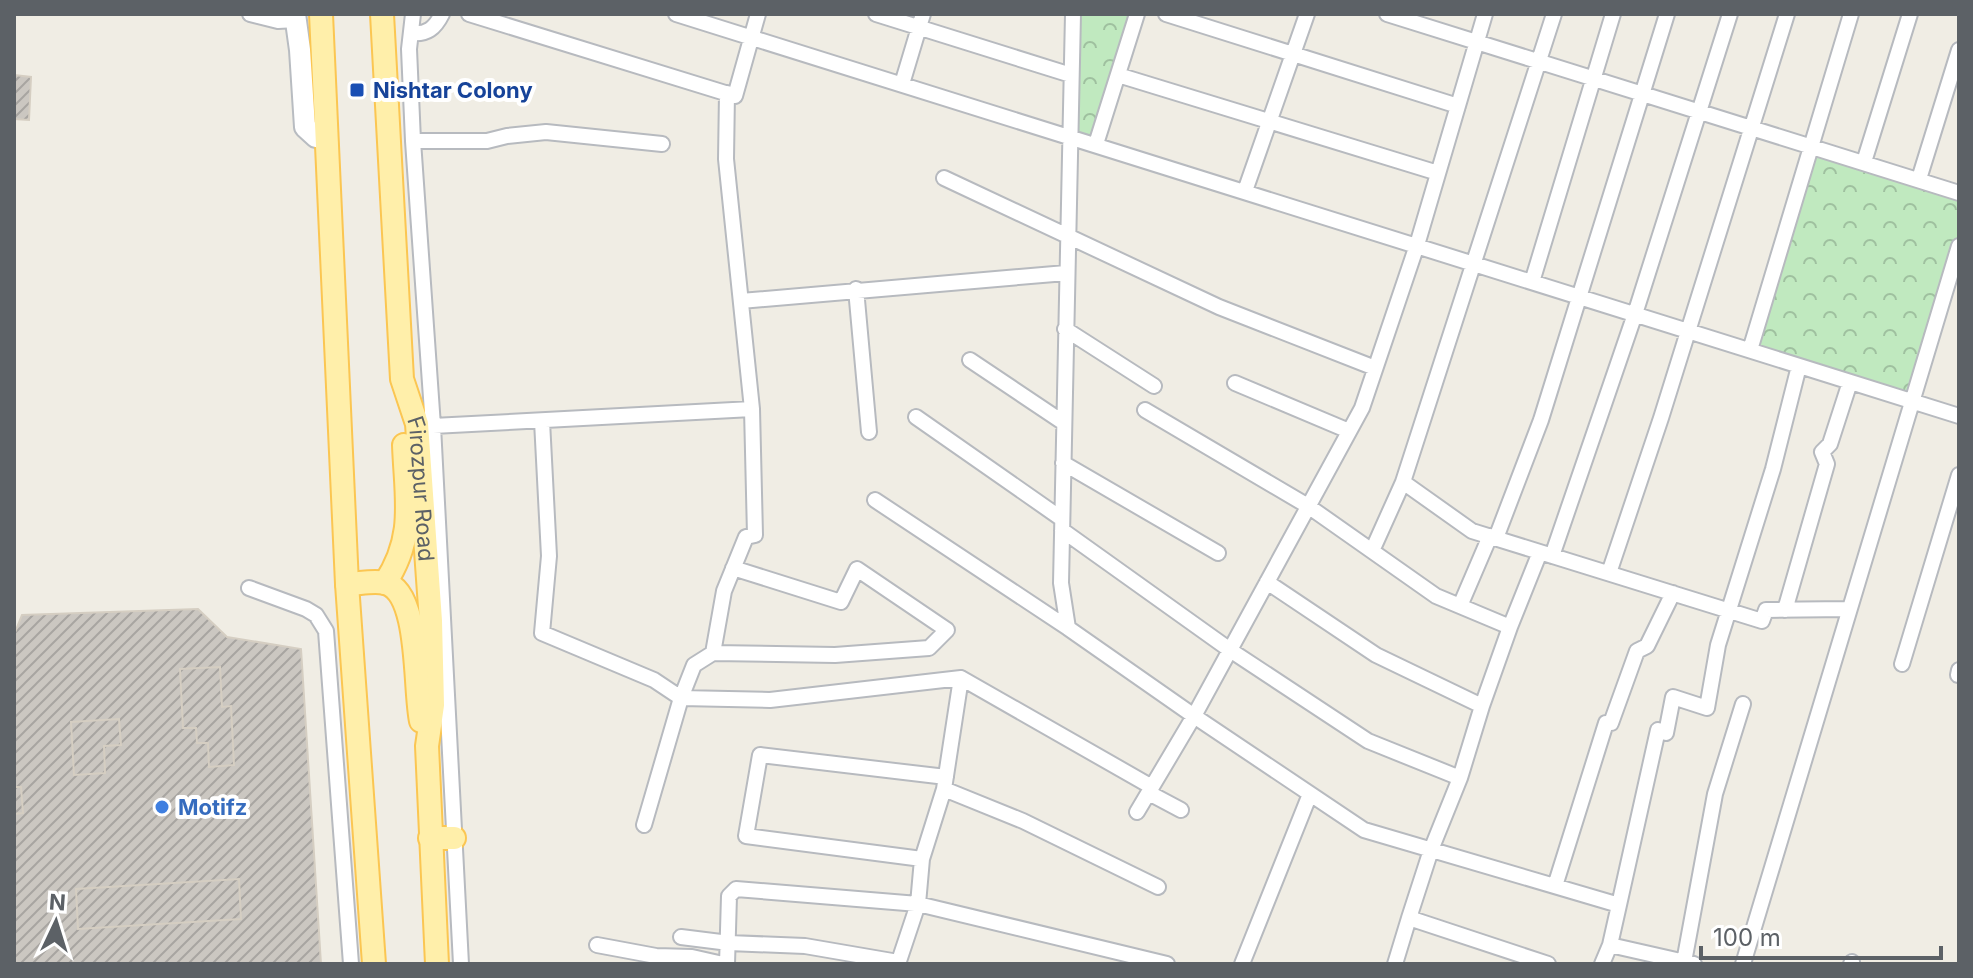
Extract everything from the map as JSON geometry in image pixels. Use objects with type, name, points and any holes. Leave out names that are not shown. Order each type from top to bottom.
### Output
[{"type":"main road","points":[[321,14],[347,584],[374,964]]},
{"type":"main road","name":"Firozpur Road","points":[[382,14],[402,379],[417,424],[431,621],[433,705],[427,746],[437,964]]},
{"type":"main road","points":[[385,583],[401,554],[407,530],[402,379]]},
{"type":"main road","points":[[347,584],[385,583],[397,590],[408,609],[418,707],[427,746]]},
{"type":"main road","points":[[430,838],[454,838]]},
{"type":"street","points":[[250,14],[278,21],[295,17],[305,127],[316,137],[327,139]]},
{"type":"street","points":[[413,14],[409,49],[413,141],[433,426],[461,964]]},
{"type":"street","points":[[411,33],[422,35],[433,28],[442,14]]},
{"type":"street","points":[[469,14],[735,96],[758,14]]},
{"type":"street","points":[[676,14],[1959,416]]},
{"type":"street","points":[[876,14],[921,21],[1071,75]]},
{"type":"street","points":[[1068,628],[1061,583],[1072,14]]},
{"type":"street","points":[[1096,144],[1137,14]]},
{"type":"street","points":[[1166,14],[1458,106]]},
{"type":"street","points":[[1245,191],[1307,14]]},
{"type":"street","points":[[1387,14],[1959,193]]},
{"type":"street","points":[[1137,812],[1194,716],[1362,408],[1417,245],[1485,14]]},
{"type":"street","points":[[1372,551],[1403,482],[1554,14]]},
{"type":"street","points":[[1532,282],[1613,14]]},
{"type":"street","points":[[1460,606],[1493,537],[1541,420],[1667,14]]},
{"type":"street","points":[[1395,964],[1431,850],[1460,778],[1510,627],[1546,554],[1635,314],[1730,14]]},
{"type":"street","points":[[1609,573],[1787,14]]},
{"type":"street","points":[[1750,350],[1851,14]]},
{"type":"street","points":[[1864,162],[1910,14]]},
{"type":"street","points":[[902,84],[921,21]]},
{"type":"street","points":[[1919,179],[1959,50]]},
{"type":"street","points":[[1118,75],[1438,173]]},
{"type":"street","points":[[713,653],[724,591],[746,537],[755,535],[752,409],[726,159],[727,93]]},
{"type":"street","points":[[413,141],[487,141],[546,132],[662,144]]},
{"type":"street","points":[[944,178],[1219,307],[1375,368]]},
{"type":"street","points":[[394,225],[418,223]]},
{"type":"street","points":[[1743,964],[1959,246]]},
{"type":"street","points":[[741,301],[1066,273]]},
{"type":"street","points":[[856,289],[869,432]]},
{"type":"street","points":[[1065,329],[1154,386]]},
{"type":"street","points":[[970,360],[1064,423]]},
{"type":"street","points":[[1602,964],[1610,945],[1658,730],[1666,733],[1673,697],[1707,708],[1718,645],[1773,469],[1799,366]]},
{"type":"street","points":[[1785,610],[1827,464],[1822,452],[1830,444],[1850,382]]},
{"type":"street","points":[[1235,383],[1349,431]]},
{"type":"street","points":[[433,426],[752,409]]},
{"type":"street","points":[[1145,410],[1308,506],[1436,596],[1510,627]]},
{"type":"street","points":[[916,417],[1230,650],[1368,741],[1460,778]]},
{"type":"street","points":[[542,421],[549,556],[542,633],[654,680],[681,698],[770,700],[961,678],[1181,810]]},
{"type":"street","points":[[1063,463],[1218,553]]},
{"type":"street","points":[[1902,664],[1959,475]]},
{"type":"street","points":[[1403,482],[1472,531],[1762,621],[1766,610],[1849,609]]},
{"type":"street","points":[[875,500],[1364,830],[1619,905]]},
{"type":"street","points":[[644,825],[681,698],[694,665],[713,653],[835,655],[929,648],[947,630],[857,569],[841,602],[733,568]]},
{"type":"street","points":[[1267,582],[1376,655],[1482,706]]},
{"type":"street","points":[[249,588],[306,609],[316,615],[326,631],[351,964]]},
{"type":"street","points":[[1555,886],[1606,723],[1611,723],[1637,651],[1647,646],[1673,593]]},
{"type":"street","points":[[681,937],[729,943],[805,946],[898,963],[918,904],[922,859],[945,783],[961,678]]},
{"type":"street","points":[[332,699],[355,699]]},
{"type":"street","points":[[1610,945],[1689,963],[1715,794],[1743,704]]},
{"type":"street","points":[[922,859],[746,836],[760,755],[945,783],[1158,887]]},
{"type":"street","points":[[1242,964],[1310,794]]},
{"type":"street","points":[[597,945],[725,964],[729,943],[729,896],[736,889],[918,904],[1167,964]]},
{"type":"street","points":[[1409,918],[1548,964]]},
{"type":"green space","points":[[1073,14],[1137,14],[1096,144],[1069,136]]},
{"type":"green space","points":[[1810,145],[1959,193],[1959,246],[1912,402],[1750,351]]},
{"type":"building","points":[[14,75],[31,77],[29,120],[14,119]]},
{"type":"building","name":"Motifz","points":[[198,609],[227,637],[301,649],[321,964],[14,964],[14,635],[22,615]]},
{"type":"building","points":[[220,667],[222,707],[231,706],[234,765],[209,767],[208,743],[197,743],[196,728],[183,728],[180,669]]},
{"type":"building","points":[[119,719],[121,745],[104,746],[105,773],[74,775],[71,722]]},
{"type":"building","points":[[14,787],[21,787],[23,813],[14,814]]},
{"type":"building","points":[[239,879],[241,919],[78,929],[76,889]]},
{"type":"place","name":"Nishtar Colony","points":[[357,90]]},
{"type":"place","name":"Motifz","points":[[162,807]]}]
